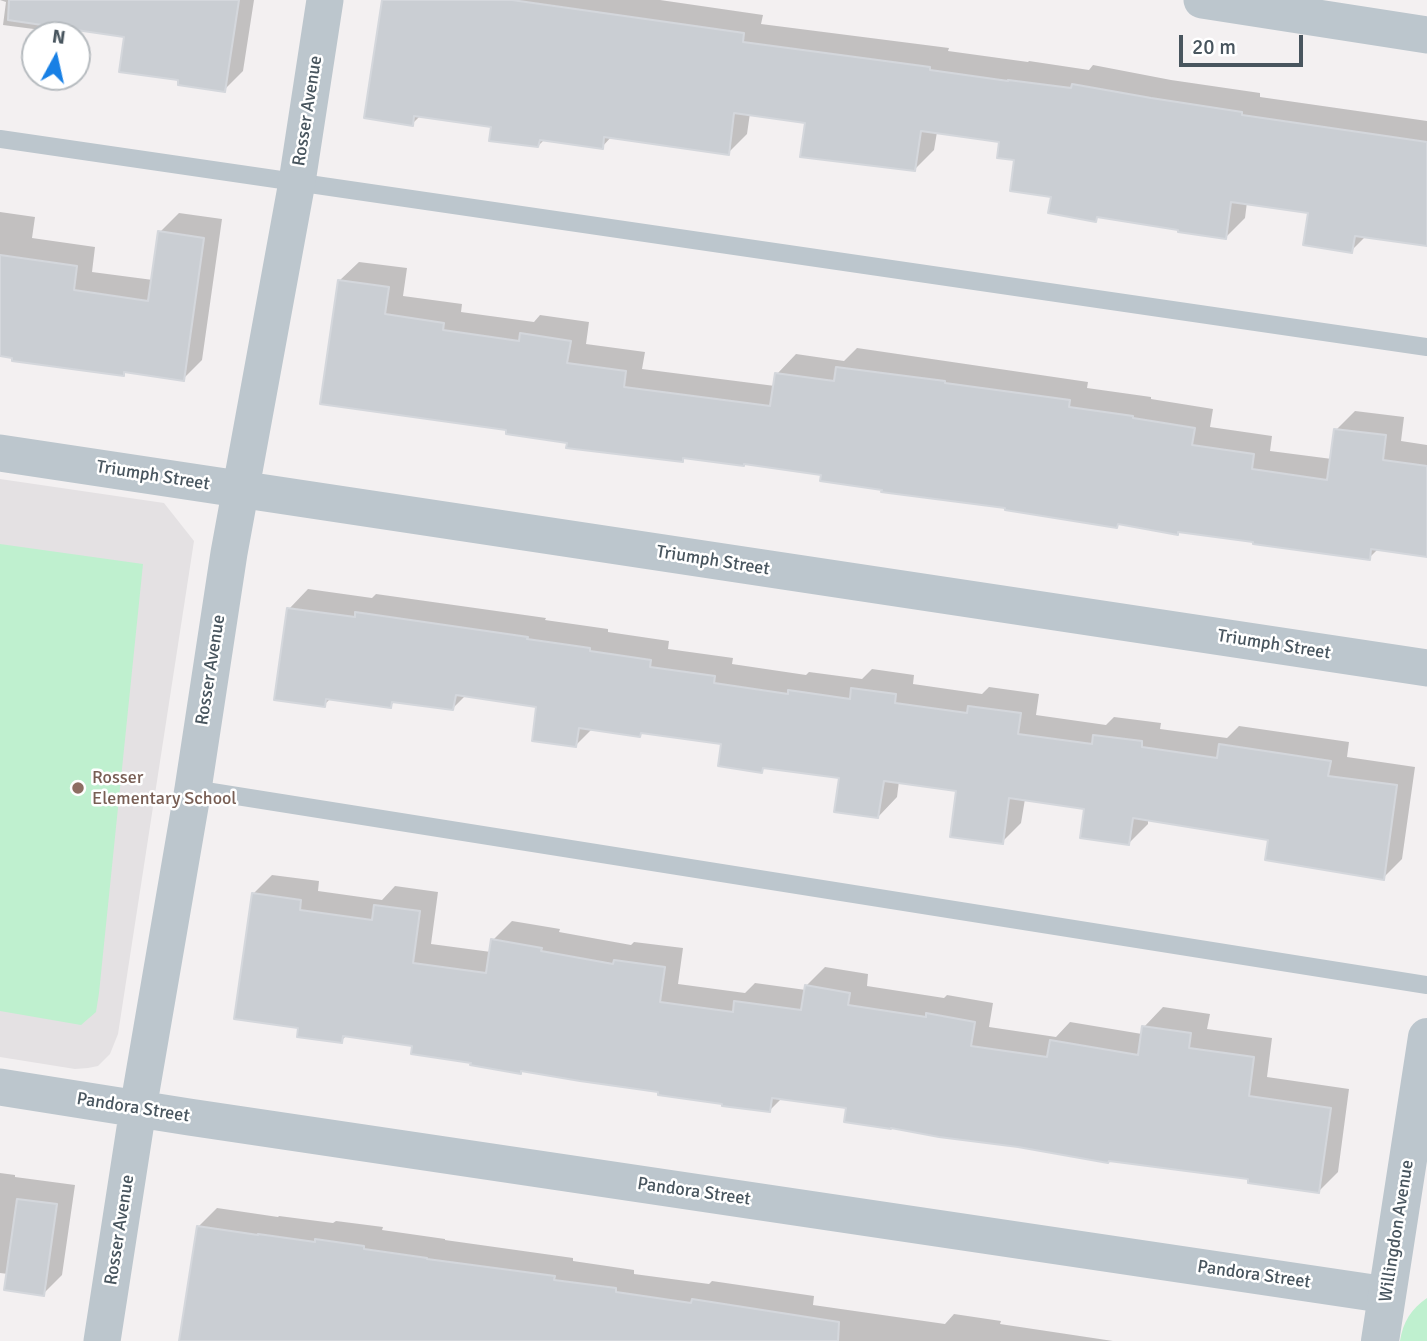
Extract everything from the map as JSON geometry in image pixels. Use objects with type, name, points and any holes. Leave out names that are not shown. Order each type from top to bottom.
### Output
[{"type":"street","name":"Rosser Avenue","points":[[102,1341],[229,553],[296,182],[325,0]]},
{"type":"street","points":[[1202,0],[1427,35]]},
{"type":"street","name":"Triumph Street","points":[[0,453],[1427,668]]},
{"type":"street","name":"Willingdon Avenue","points":[[1380,1341],[1427,1037]]},
{"type":"street","name":"Pandora Street","points":[[0,1087],[1387,1295]]},
{"type":"lane","points":[[0,139],[1427,347]]},
{"type":"lane","points":[[193,789],[1427,985]]},
{"type":"shaded area","name":"Rosser Elementary School","points":[[0,479],[164,503],[194,541],[118,1034],[110,1054],[98,1066],[88,1068],[75,1069],[0,1057]]},
{"type":"green space","name":"Rosser Elementary School","points":[[0,544],[143,564],[99,993],[96,1012],[81,1025],[0,1011]]},
{"type":"green space","points":[[1427,1298],[1427,1341],[1400,1341],[1409,1316]]},
{"type":"building","points":[[9,0],[239,0],[225,92],[178,85],[178,80],[119,72],[124,37],[91,32],[91,21],[8,20]]},
{"type":"building","points":[[382,0],[512,0],[744,33],[743,42],[930,67],[930,70],[1008,81],[1071,88],[1072,84],[1242,112],[1242,115],[1427,142],[1427,246],[1355,236],[1352,253],[1303,245],[1308,213],[1231,202],[1226,239],[1097,217],[1096,222],[1048,213],[1051,197],[1010,191],[1014,160],[997,158],[999,142],[921,131],[915,171],[800,157],[805,123],[734,113],[729,155],[604,137],[603,149],[540,140],[538,147],[489,141],[491,127],[414,116],[413,126],[364,118]]},
{"type":"building","points":[[158,231],[204,238],[184,381],[12,361],[12,358],[0,356],[0,255],[77,266],[74,290],[148,301]]},
{"type":"building","points":[[338,280],[389,287],[385,314],[444,323],[443,330],[519,341],[520,333],[571,341],[567,363],[626,371],[624,387],[770,406],[775,373],[834,381],[836,367],[945,381],[1070,400],[1069,407],[1195,428],[1192,445],[1254,454],[1252,469],[1327,480],[1334,429],[1386,435],[1383,460],[1427,466],[1427,557],[1371,549],[1370,560],[1178,532],[1178,535],[1118,524],[1117,528],[1005,508],[881,492],[882,490],[820,481],[821,475],[744,464],[683,458],[683,462],[566,448],[567,443],[506,434],[506,430],[320,404]]},
{"type":"building","points":[[287,608],[355,617],[355,612],[528,637],[527,639],[590,648],[590,651],[651,660],[650,667],[715,676],[714,683],[788,694],[788,690],[850,699],[851,688],[896,694],[895,703],[967,713],[968,706],[1021,713],[1018,734],[1092,744],[1093,735],[1142,741],[1142,747],[1217,758],[1219,744],[1331,761],[1328,776],[1397,785],[1384,880],[1265,860],[1268,840],[1133,818],[1129,845],[1080,838],[1084,809],[1009,798],[1003,844],[950,837],[956,791],[884,781],[878,818],[834,812],[839,778],[763,768],[762,773],[718,766],[721,744],[641,733],[640,737],[579,728],[576,747],[532,741],[536,707],[456,695],[453,710],[392,702],[391,708],[326,699],[325,707],[274,700]]},
{"type":"building","points":[[252,893],[301,900],[300,910],[372,920],[374,905],[420,911],[413,963],[486,973],[491,939],[613,964],[614,960],[665,967],[660,1002],[733,1012],[734,1001],[801,1010],[805,985],[850,993],[848,1005],[926,1017],[926,1013],[975,1022],[971,1046],[1047,1057],[1050,1040],[1138,1055],[1142,1026],[1191,1033],[1189,1048],[1254,1057],[1249,1096],[1331,1108],[1319,1193],[1248,1183],[1248,1179],[1109,1161],[1108,1163],[844,1122],[846,1108],[772,1098],[770,1112],[722,1106],[658,1095],[658,1092],[521,1071],[521,1074],[411,1054],[412,1046],[343,1036],[342,1043],[297,1037],[298,1028],[234,1019]]},
{"type":"building","points":[[17,1199],[57,1204],[44,1296],[4,1290]]},
{"type":"building","points":[[197,1226],[364,1246],[364,1249],[427,1259],[555,1276],[554,1280],[616,1288],[616,1292],[691,1303],[692,1299],[839,1322],[838,1341],[179,1341]]},
{"type":"place","name":"Rosser Elementary School","points":[[78,788]]}]
